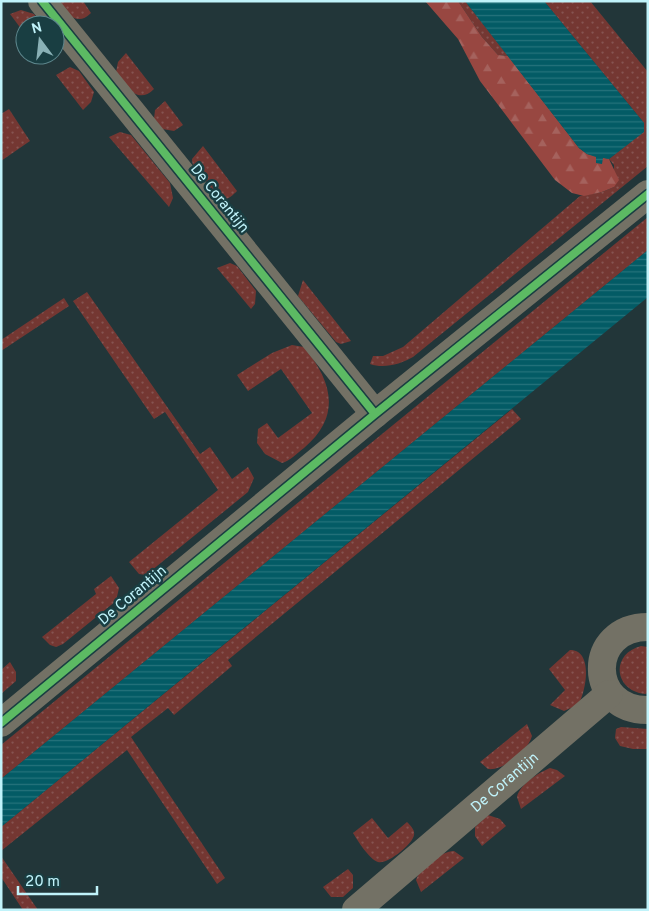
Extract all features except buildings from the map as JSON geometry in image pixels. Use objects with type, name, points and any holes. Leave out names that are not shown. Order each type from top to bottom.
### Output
[{"type":"street","name":"De Corantijn","points":[[42,1],[375,414]]},
{"type":"street","name":"De Corantijn","points":[[1,723],[375,414],[648,194]]},
{"type":"street","points":[[648,627],[638,627],[624,631],[612,640],[604,652],[601,667],[603,681],[609,694],[620,704],[634,710],[648,710]]},
{"type":"street","name":"De Corantijn","points":[[356,910],[609,694]]},
{"type":"shaded area","points":[[57,1],[83,1],[91,13],[86,17],[77,19],[68,14]]},
{"type":"shaded area","points":[[458,1],[465,1],[508,56],[498,55],[482,37]]},
{"type":"shaded area","points":[[544,1],[590,1],[648,72],[648,166],[413,357],[392,365],[370,364],[373,356],[383,356],[403,347],[580,196],[602,192],[614,187],[614,165],[609,159],[643,132],[644,123]]},
{"type":"shaded area","points":[[21,10],[35,15],[15,15],[15,21],[10,14]]},
{"type":"shaded area","points":[[126,53],[154,89],[148,94],[137,95],[132,92],[116,72],[118,62]]},
{"type":"shaded area","points":[[70,67],[79,71],[94,92],[91,102],[83,110],[56,75]]},
{"type":"shaded area","points":[[165,101],[183,125],[174,131],[162,129],[154,119],[155,110]]},
{"type":"shaded area","points":[[9,109],[30,141],[1,161],[1,114]]},
{"type":"shaded area","points":[[120,132],[131,135],[170,183],[173,198],[169,207],[109,137]]},
{"type":"shaded area","points":[[203,146],[237,191],[229,198],[223,199],[212,194],[198,177],[192,159]]},
{"type":"shaded area","points":[[648,217],[648,250],[1,779],[1,745]]},
{"type":"shaded area","points":[[230,263],[237,266],[256,291],[255,304],[251,309],[217,268]]},
{"type":"shaded area","points":[[303,280],[351,341],[341,344],[336,342],[298,296]]},
{"type":"shaded area","points":[[87,292],[200,454],[210,447],[232,479],[248,467],[254,478],[248,492],[146,575],[139,574],[129,562],[218,490],[165,412],[154,419],[73,301]]},
{"type":"shaded area","points":[[64,298],[69,306],[1,351],[1,340]]},
{"type":"shaded area","points":[[292,345],[304,347],[314,360],[326,385],[329,398],[328,411],[324,424],[316,436],[288,461],[282,463],[265,454],[257,443],[258,429],[267,423],[278,438],[312,413],[281,369],[248,391],[237,375],[272,353]]},
{"type":"shaded area","points":[[512,409],[521,419],[228,660],[232,666],[174,715],[168,708],[131,737],[225,878],[217,884],[127,750],[1,851],[1,827]]},
{"type":"shaded area","points":[[111,576],[119,588],[116,601],[63,644],[56,647],[50,645],[42,637],[96,594],[94,589]]},
{"type":"shaded area","points":[[641,646],[648,647],[648,693],[645,694],[627,686],[622,680],[620,672],[620,664],[624,656],[631,650]]},
{"type":"shaded area","points":[[570,650],[578,652],[583,657],[586,673],[584,691],[578,705],[564,711],[550,705],[565,690],[549,669]]},
{"type":"shaded area","points":[[10,662],[16,672],[16,681],[1,694],[1,670]]},
{"type":"shaded area","points":[[527,724],[532,736],[530,742],[514,759],[494,769],[488,769],[480,762]]},
{"type":"shaded area","points":[[621,727],[648,729],[648,749],[633,749],[620,746],[615,738],[616,729]]},
{"type":"shaded area","points":[[550,768],[557,770],[565,776],[521,809],[517,797],[519,792],[535,776]]},
{"type":"shaded area","points":[[488,815],[500,819],[506,826],[482,846],[475,836],[475,827]]},
{"type":"shaded area","points":[[372,818],[388,838],[407,822],[414,831],[413,839],[393,857],[378,862],[367,854],[353,833]]},
{"type":"shaded area","points":[[454,851],[464,858],[421,892],[416,880],[422,870],[437,857]]},
{"type":"shaded area","points":[[1,856],[38,910],[23,910],[1,877]]},
{"type":"shaded area","points":[[348,869],[353,875],[353,888],[343,897],[331,897],[323,887]]},
{"type":"green space","points":[[425,1],[458,1],[482,37],[498,55],[508,56],[579,148],[587,154],[609,159],[619,180],[614,187],[584,196],[572,193],[555,180],[480,81],[458,39]]},
{"type":"water","points":[[465,1],[544,1],[644,123],[644,132],[609,159],[603,158],[602,164],[596,163],[596,157],[587,154],[579,148]]},
{"type":"water","points":[[648,250],[648,297],[1,827],[1,779]]},
{"type":"cycle path","points":[[42,1],[375,414]]},
{"type":"cycle path","points":[[1,723],[375,414],[648,194]]}]
